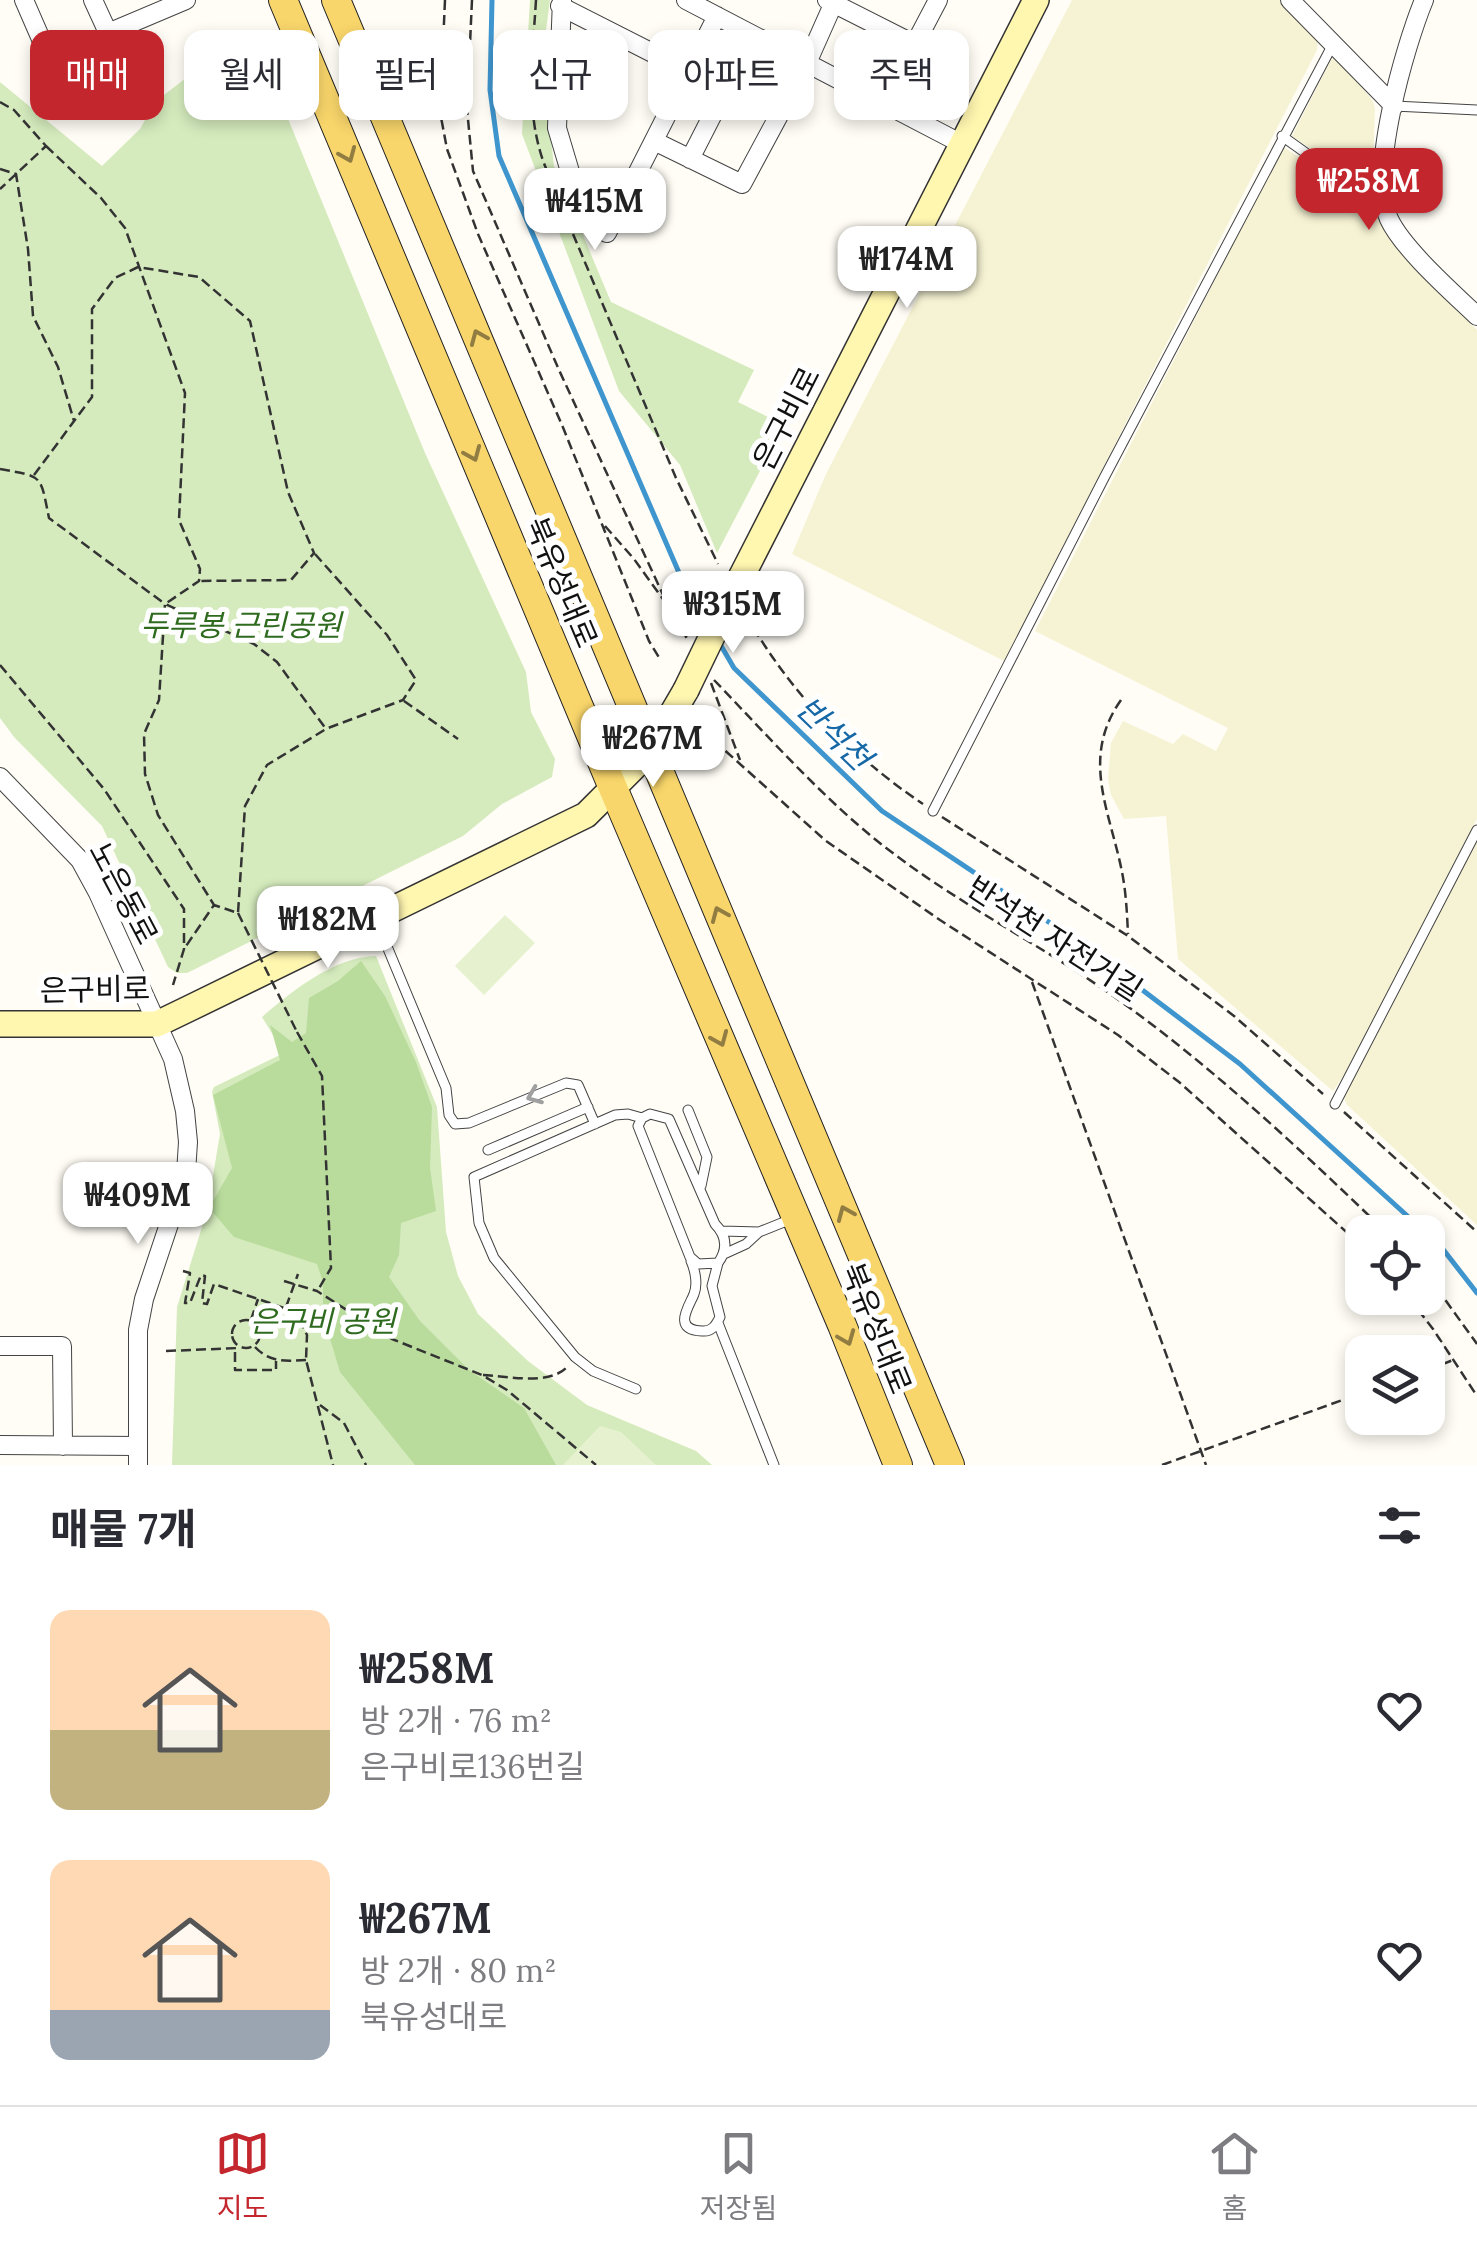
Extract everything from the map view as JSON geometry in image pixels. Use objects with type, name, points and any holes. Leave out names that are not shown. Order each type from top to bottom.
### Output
[{"type":"main road","name":"북유성대로","points":[[284,0],[898,1465]]},
{"type":"main road","name":"북유성대로","points":[[336,0],[950,1465]]},
{"type":"street","points":[[24,0],[37,30]]},
{"type":"street","points":[[93,0],[107,30]]},
{"type":"street","points":[[115,30],[186,0]]},
{"type":"street","points":[[686,0],[744,30]]},
{"type":"street","points":[[814,44],[832,1],[908,41],[917,40],[938,0]]},
{"type":"street","name":"은구비로","points":[[0,1024],[157,1024],[586,815],[652,750],[1036,0]]},
{"type":"street","points":[[1290,0],[1394,106]]},
{"type":"street","points":[[1424,0],[1414,24],[1384,148],[1382,184],[1386,214],[1396,232],[1477,316]]},
{"type":"street","points":[[648,50],[561,3],[557,128],[585,222],[608,233],[665,120]]},
{"type":"street","points":[[710,30],[717,16]]},
{"type":"street","points":[[814,67],[962,144]]},
{"type":"street","points":[[690,158],[710,120]]},
{"type":"street","points":[[654,141],[742,184],[776,120]]},
{"type":"street","name":"노은동로","points":[[0,778],[80,860],[173,1059],[188,1142],[186,1173],[144,1299],[138,1330],[138,1465]]},
{"type":"street","points":[[0,1346],[62,1346],[63,1446]]},
{"type":"street","points":[[0,1445],[137,1446]]},
{"type":"lane","points":[[933,811],[1333,44]]},
{"type":"lane","points":[[1394,106],[1477,110]]},
{"type":"lane","points":[[1282,136],[1317,161]]},
{"type":"lane","points":[[1335,1104],[1477,830]]},
{"type":"lane","points":[[375,918],[446,1088],[449,1115],[455,1124],[470,1123],[566,1083],[578,1085],[596,1124]]},
{"type":"lane","points":[[488,1150],[588,1107]]},
{"type":"lane","points":[[688,1110],[707,1157],[700,1186]]},
{"type":"lane","points":[[636,1389],[593,1370],[575,1357],[494,1258],[479,1223],[474,1177],[615,1116],[628,1114],[640,1122],[695,1268],[695,1287],[684,1318],[691,1328],[721,1335]]},
{"type":"lane","points":[[640,1122],[658,1114],[669,1119],[715,1224],[722,1231],[759,1232]]},
{"type":"lane","points":[[690,1257],[698,1264],[721,1258],[759,1232],[796,1217]]},
{"type":"lane","points":[[722,1231],[721,1258],[712,1286],[721,1312],[718,1323],[774,1465]]},
{"type":"lane","points":[[709,1330],[718,1323]]},
{"type":"path","points":[[445,0],[440,112],[447,150],[478,234],[649,641],[660,659]]},
{"type":"path","points":[[472,0],[467,109],[473,171],[559,370],[671,612],[602,522]]},
{"type":"path","points":[[536,0],[530,86],[540,152],[631,375],[718,564]]},
{"type":"path","points":[[0,102],[14,110],[101,198],[125,228],[185,393],[179,520],[200,570],[199,581]]},
{"type":"path","points":[[0,189],[46,146]]},
{"type":"path","points":[[0,169],[16,174]]},
{"type":"path","points":[[16,174],[28,248],[33,316],[58,368],[74,421]]},
{"type":"path","points":[[34,475],[92,397],[92,309],[114,278],[138,267],[199,277],[250,321],[288,492],[314,552],[386,634],[416,680],[403,700],[326,729],[267,765],[245,806],[238,913],[322,1076],[331,1268],[317,1292]]},
{"type":"path","points":[[0,469],[34,475],[42,482],[49,518],[165,604],[254,644],[277,662],[326,729]]},
{"type":"path","points":[[165,604],[199,581],[291,580],[314,552]]},
{"type":"path","points":[[732,595],[767,652],[817,714],[895,786],[1128,936],[1234,1016],[1477,1232]]},
{"type":"path","points":[[165,604],[159,700],[144,734],[145,774],[158,815],[214,906],[238,913]]},
{"type":"path","points":[[0,666],[104,790],[184,908],[184,949],[173,985]]},
{"type":"path","name":"반석천 자전거길","points":[[740,763],[707,673],[835,806],[878,842],[935,884],[1124,1004],[1219,1080],[1367,1215]]},
{"type":"path","points":[[682,697],[692,721],[826,841],[1118,1035],[1180,1082],[1345,1230]]},
{"type":"path","points":[[403,700],[458,739]]},
{"type":"path","points":[[1121,700],[1109,717],[1098,778],[1122,873],[1128,936]]},
{"type":"path","points":[[184,949],[214,906]]},
{"type":"path","points":[[1031,979],[1206,1465]]},
{"type":"path","points":[[183,1271],[190,1273],[185,1302],[190,1303],[201,1275],[206,1276],[202,1303],[207,1304],[214,1284],[296,1312],[307,1335],[306,1360],[333,1465]]},
{"type":"path","points":[[286,1308],[298,1274]]},
{"type":"path","points":[[284,1281],[317,1292],[392,1339],[482,1375],[507,1390],[596,1465]]},
{"type":"path","points":[[251,1321],[258,1299]]},
{"type":"path","points":[[1445,1300],[1477,1344]]},
{"type":"path","points":[[1422,1315],[1477,1396]]},
{"type":"path","points":[[251,1321],[260,1332],[254,1346]]},
{"type":"path","points":[[240,1347],[232,1336],[233,1329],[251,1321]]},
{"type":"path","points":[[166,1351],[254,1346],[276,1361],[306,1360]]},
{"type":"path","points":[[235,1350],[235,1370],[276,1370],[276,1361]]},
{"type":"path","points":[[482,1375],[538,1378],[560,1374],[575,1357]]},
{"type":"path","points":[[1445,1364],[1455,1360]]},
{"type":"path","points":[[1162,1465],[1345,1399]]},
{"type":"path","points":[[320,1405],[344,1423],[366,1465]]},
{"type":"shaded area","points":[[1072,0],[1282,0],[1318,37],[1317,50],[1004,661],[792,554],[826,474]]},
{"type":"shaded area","points":[[1332,58],[1339,58],[1373,101],[1372,189],[1377,214],[1387,234],[1477,330],[1477,819],[1333,1091],[1178,959],[1166,816],[1124,819],[1111,795],[1111,743],[1123,721],[1173,744],[1183,734],[1216,751],[1228,728],[1035,631],[1283,147],[1315,167],[1323,157],[1292,136]]},
{"type":"shaded area","points":[[1477,840],[1477,1225],[1346,1104],[1344,1097]]},
{"type":"green space","points":[[530,0],[550,0],[546,30],[528,30]]},
{"type":"green space","name":"두루봉 근린공원","points":[[184,80],[184,120],[289,120],[425,453],[526,672],[531,712],[555,759],[552,777],[502,804],[463,836],[187,973],[177,973],[168,967],[102,826],[0,718],[0,82],[30,107],[30,120],[46,120],[102,166],[145,120],[164,120],[164,95]]},
{"type":"green space","points":[[523,120],[549,120],[554,166],[611,302],[754,370],[738,402],[784,425],[717,553],[680,465],[619,391],[522,134]]},
{"type":"green space","points":[[505,915],[535,943],[484,995],[455,966]]},
{"type":"green space","name":"은구비 공원","points":[[376,956],[437,1107],[446,1232],[458,1276],[478,1314],[528,1361],[587,1405],[696,1451],[712,1465],[172,1465],[177,1307],[207,1211],[220,1134],[214,1087],[284,1053],[262,1017],[274,1007],[329,969]]},
{"type":"green space","points":[[361,961],[385,996],[432,1107],[430,1168],[436,1211],[401,1223],[399,1255],[389,1277],[420,1321],[469,1370],[524,1408],[556,1465],[415,1465],[340,1372],[323,1315],[323,1282],[317,1264],[234,1237],[209,1208],[232,1168],[213,1095],[280,1060],[270,1025],[292,1042],[306,1033],[309,998]]},
{"type":"green space","points":[[600,1426],[621,1432],[656,1465],[563,1465]]},
{"type":"waterway","name":"반석천","points":[[492,0],[490,90],[499,156],[683,582],[709,626]]},
{"type":"waterway","name":"반석천","points":[[720,644],[734,668],[882,811],[1083,945],[1240,1064],[1406,1215]]},
{"type":"waterway","name":"반석천","points":[[1445,1252],[1477,1293]]}]
